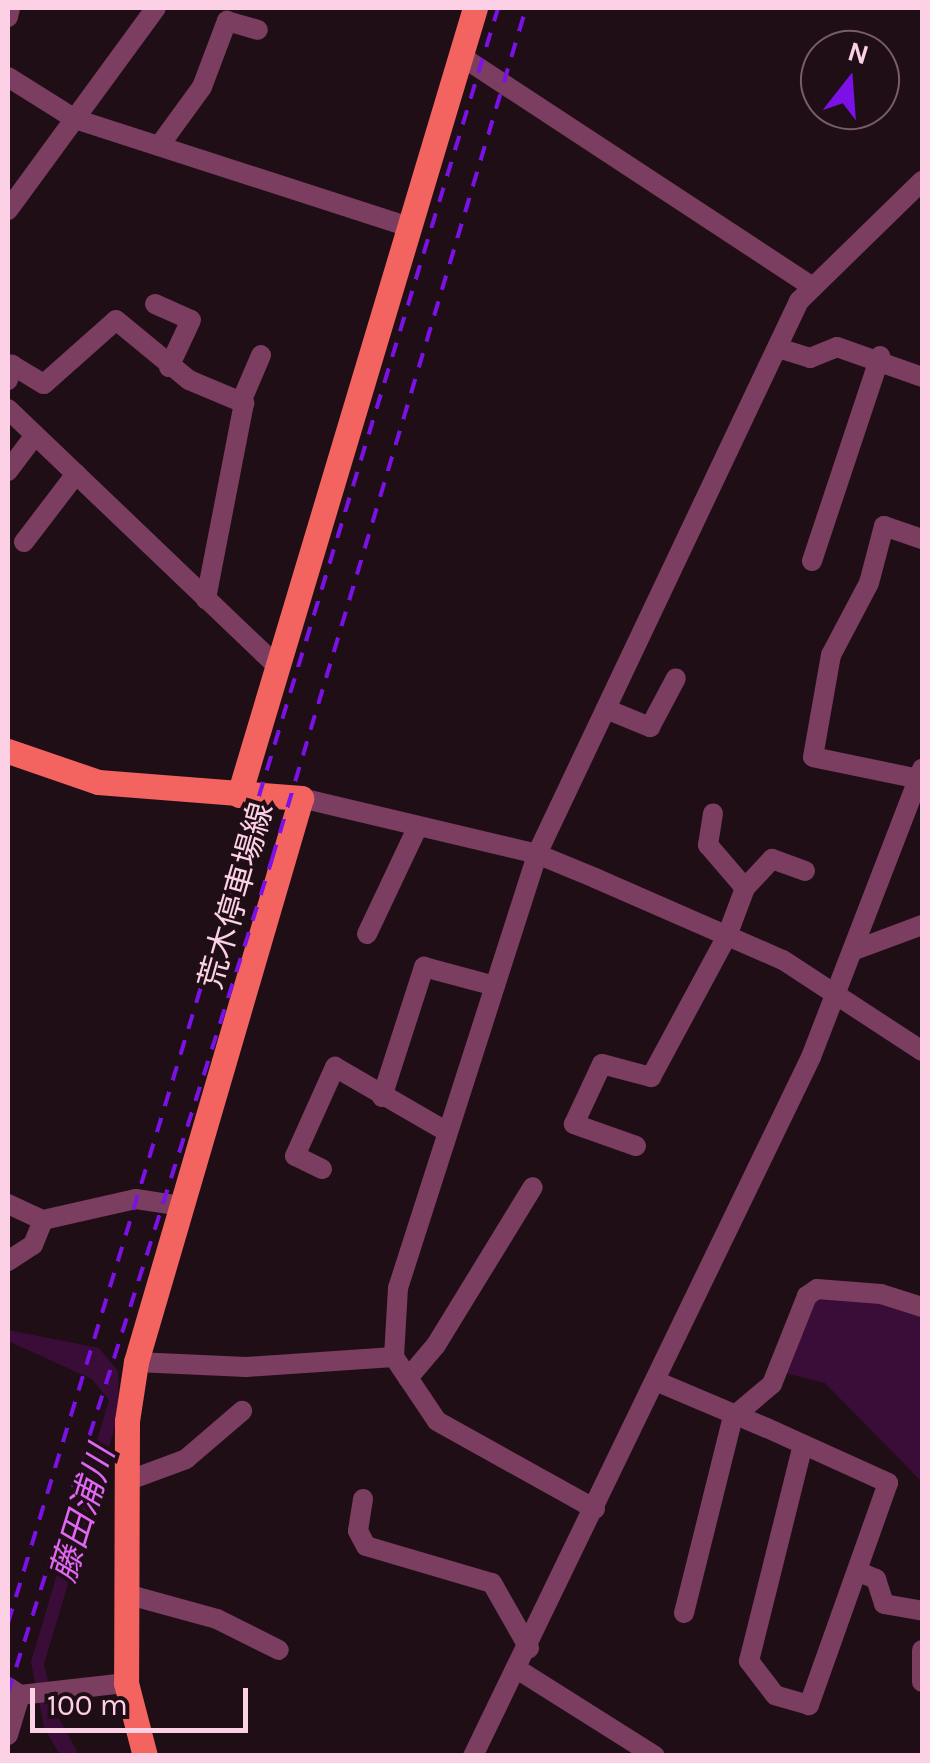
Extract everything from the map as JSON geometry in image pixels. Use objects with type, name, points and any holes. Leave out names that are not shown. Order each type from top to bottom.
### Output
[{"type":"main road","name":"荒木停車場線","points":[[145,1756],[126,1683],[127,1481],[136,1362],[301,798],[238,795],[475,8]]},
{"type":"main road","points":[[8,752],[98,782],[238,795]]},
{"type":"street","points":[[8,17],[10,8]]},
{"type":"street","points":[[8,210],[156,8]]},
{"type":"street","points":[[159,146],[202,87],[226,21],[258,30]]},
{"type":"street","points":[[461,56],[813,286]]},
{"type":"street","points":[[8,77],[75,118],[410,226]]},
{"type":"street","points":[[596,1509],[438,1422],[394,1357],[398,1288],[537,854],[778,348],[813,286],[922,181]]},
{"type":"street","points":[[156,304],[191,320],[170,367]]},
{"type":"street","points":[[8,380],[12,365],[44,384],[116,320],[170,367],[242,402]]},
{"type":"street","points":[[778,348],[810,358],[837,347],[880,356],[922,377]]},
{"type":"street","points":[[206,599],[242,402],[261,356]]},
{"type":"street","points":[[812,561],[880,356]]},
{"type":"street","points":[[8,409],[279,668]]},
{"type":"street","points":[[8,471],[35,435]]},
{"type":"street","points":[[24,542],[76,474]]},
{"type":"street","points":[[474,1756],[658,1382],[856,950],[921,774],[813,757],[831,655],[869,583],[884,526],[922,539]]},
{"type":"street","points":[[606,709],[650,726],[676,678]]},
{"type":"street","points":[[301,798],[537,854],[726,936],[836,990],[922,1052]]},
{"type":"street","points":[[713,814],[708,845],[746,888]]},
{"type":"street","points":[[368,934],[418,826]]},
{"type":"street","points":[[636,1146],[574,1124],[602,1064],[652,1076],[726,936],[746,888],[772,859],[805,871]]},
{"type":"street","points":[[856,950],[922,925]]},
{"type":"street","points":[[382,1097],[424,967],[494,986]]},
{"type":"street","points":[[322,1169],[294,1156],[335,1067],[447,1132]]},
{"type":"street","points":[[408,1378],[436,1345],[533,1187]]},
{"type":"street","points":[[8,1204],[43,1220],[126,1200],[182,1206]]},
{"type":"street","points":[[8,1261],[33,1245],[43,1220]]},
{"type":"street","points":[[684,1613],[733,1416],[772,1384],[817,1289],[881,1294],[922,1307]]},
{"type":"street","points":[[136,1362],[246,1367],[394,1357]]},
{"type":"street","points":[[658,1382],[888,1484],[809,1705],[775,1695],[749,1661],[802,1446]]},
{"type":"street","points":[[127,1481],[186,1458],[242,1412]]},
{"type":"street","points":[[362,1499],[358,1531],[366,1546],[497,1586],[529,1648]]},
{"type":"street","points":[[857,1571],[876,1579],[884,1604],[922,1611]]},
{"type":"street","points":[[126,1594],[217,1619],[279,1650]]},
{"type":"street","points":[[922,1650],[922,1682]]},
{"type":"street","points":[[517,1669],[655,1756]]},
{"type":"street","points":[[8,1735],[14,1691],[126,1683]]},
{"type":"water","points":[[856,1296],[922,1316],[922,1482],[825,1383],[785,1373],[809,1299]]},
{"type":"water","name":"藤田浦川","points":[[8,1330],[99,1348],[118,1371],[119,1413],[44,1664],[56,1713],[79,1755],[60,1755],[44,1727],[31,1662],[109,1400],[92,1379],[8,1341]]},
{"type":"railway","points":[[8,1623],[498,8]]},
{"type":"railway","points":[[8,1693],[272,859],[526,8]]}]
